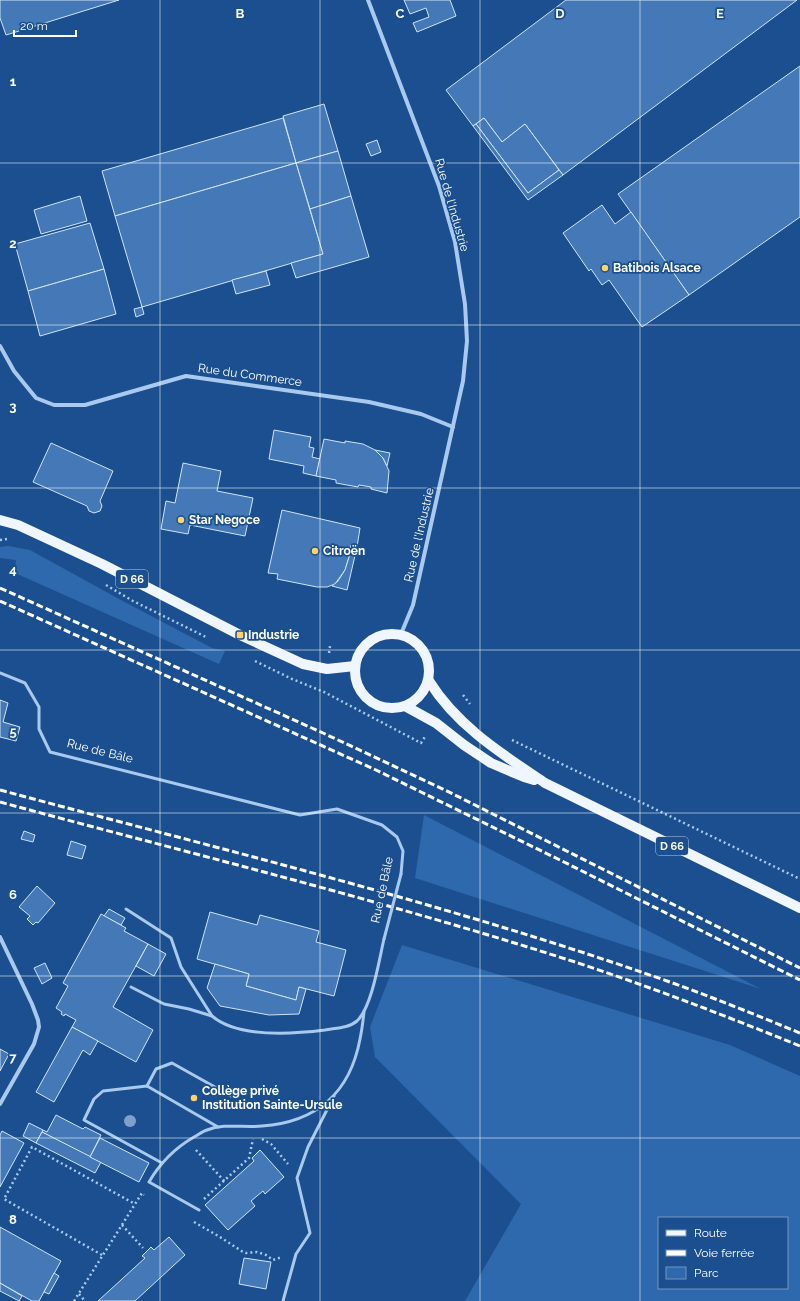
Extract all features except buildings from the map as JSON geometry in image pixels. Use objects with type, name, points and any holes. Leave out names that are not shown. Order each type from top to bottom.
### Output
[{"type":"main road","name":"D 66","points":[[0,520],[18,525],[102,564],[240,635],[304,664],[327,669],[355,666]]},
{"type":"main road","points":[[389,633],[401,634],[413,639],[422,647],[428,658],[430,669],[429,681],[423,692],[415,700],[405,706],[392,708],[380,706],[369,700],[360,690],[356,679],[355,666],[359,654],[366,644],[376,637],[389,633]]},
{"type":"main road","name":"D 66","points":[[429,681],[436,694],[470,730],[545,783],[800,908]]},
{"type":"main road","name":"D 66","points":[[405,706],[436,723],[464,745],[491,763],[524,777],[545,783]]},
{"type":"street","name":"Rue de l'Industrie","points":[[368,0],[438,186],[455,242],[465,304],[467,341],[463,381],[453,428],[413,605],[401,634]]},
{"type":"street","name":"Rue du Commerce","points":[[0,346],[14,370],[36,398],[54,405],[85,405],[186,376],[369,402],[421,414],[453,428]]},
{"type":"street","points":[[0,937],[32,1004],[39,1027],[34,1044],[0,1104]]},
{"type":"lane","name":"Rue de Bâle","points":[[0,673],[25,683],[39,707],[38,729],[50,752],[300,815],[337,809],[382,825],[397,837],[403,851],[401,874],[371,994],[364,1010],[357,1020],[346,1027],[303,1033],[265,1033],[236,1028],[220,1023],[212,1016],[181,967],[171,938],[126,909]]},
{"type":"lane","points":[[131,987],[164,1004],[189,1009],[212,1016]]},
{"type":"lane","points":[[199,1210],[149,1182],[157,1168],[172,1152],[188,1140],[206,1130],[218,1127],[280,1124],[298,1119],[324,1105],[346,1080],[353,1064],[360,1040],[364,1010]]},
{"type":"lane","points":[[147,1086],[156,1069],[172,1063],[231,1096]]},
{"type":"lane","points":[[162,1163],[84,1120],[94,1099],[103,1091],[147,1086],[218,1127]]},
{"type":"lane","points":[[283,1301],[296,1254],[310,1233],[298,1178],[308,1147],[336,1093]]},
{"type":"path","points":[[463,695],[470,705]]},
{"type":"path","points":[[510,739],[800,879]]},
{"type":"path","points":[[194,1208],[225,1182],[249,1158],[254,1136],[271,1144],[298,1178]]},
{"type":"path","points":[[188,1140],[225,1182]]},
{"type":"path","points":[[102,1255],[4,1199],[32,1147],[135,1204]]},
{"type":"path","points":[[74,1301],[142,1193],[148,1197]]},
{"type":"path","points":[[187,1219],[246,1253],[257,1252],[266,1255],[273,1260],[296,1254]]},
{"type":"path","points":[[122,1225],[143,1248]]},
{"type":"path","points":[[79,1294],[85,1301]]},
{"type":"green space","points":[[8,546],[30,550],[212,648],[225,651],[219,664],[15,573],[16,560],[0,558],[0,547]]},
{"type":"green space","points":[[424,815],[761,989],[415,878]]},
{"type":"green space","points":[[402,945],[730,1045],[800,1076],[800,1301],[465,1301],[521,1204],[375,1057],[370,1027]]},
{"type":"railway","points":[[0,588],[323,733],[445,790],[800,968]]},
{"type":"railway","points":[[0,601],[376,770],[800,980]]},
{"type":"railway","points":[[0,790],[252,856],[502,927],[667,981],[800,1033]]},
{"type":"railway","points":[[0,802],[361,898],[504,940],[632,981],[800,1046]]},
{"type":"place","name":"Batibois Alsace","points":[[605,268]]},
{"type":"place","name":"Star Negoce","points":[[181,520]]},
{"type":"place","name":"Citroën","points":[[315,551]]},
{"type":"place","name":"Industrie","points":[[240,635]]},
{"type":"place","name":"Collège privé Institution Sainte-Ursule","points":[[194,1098]]}]
